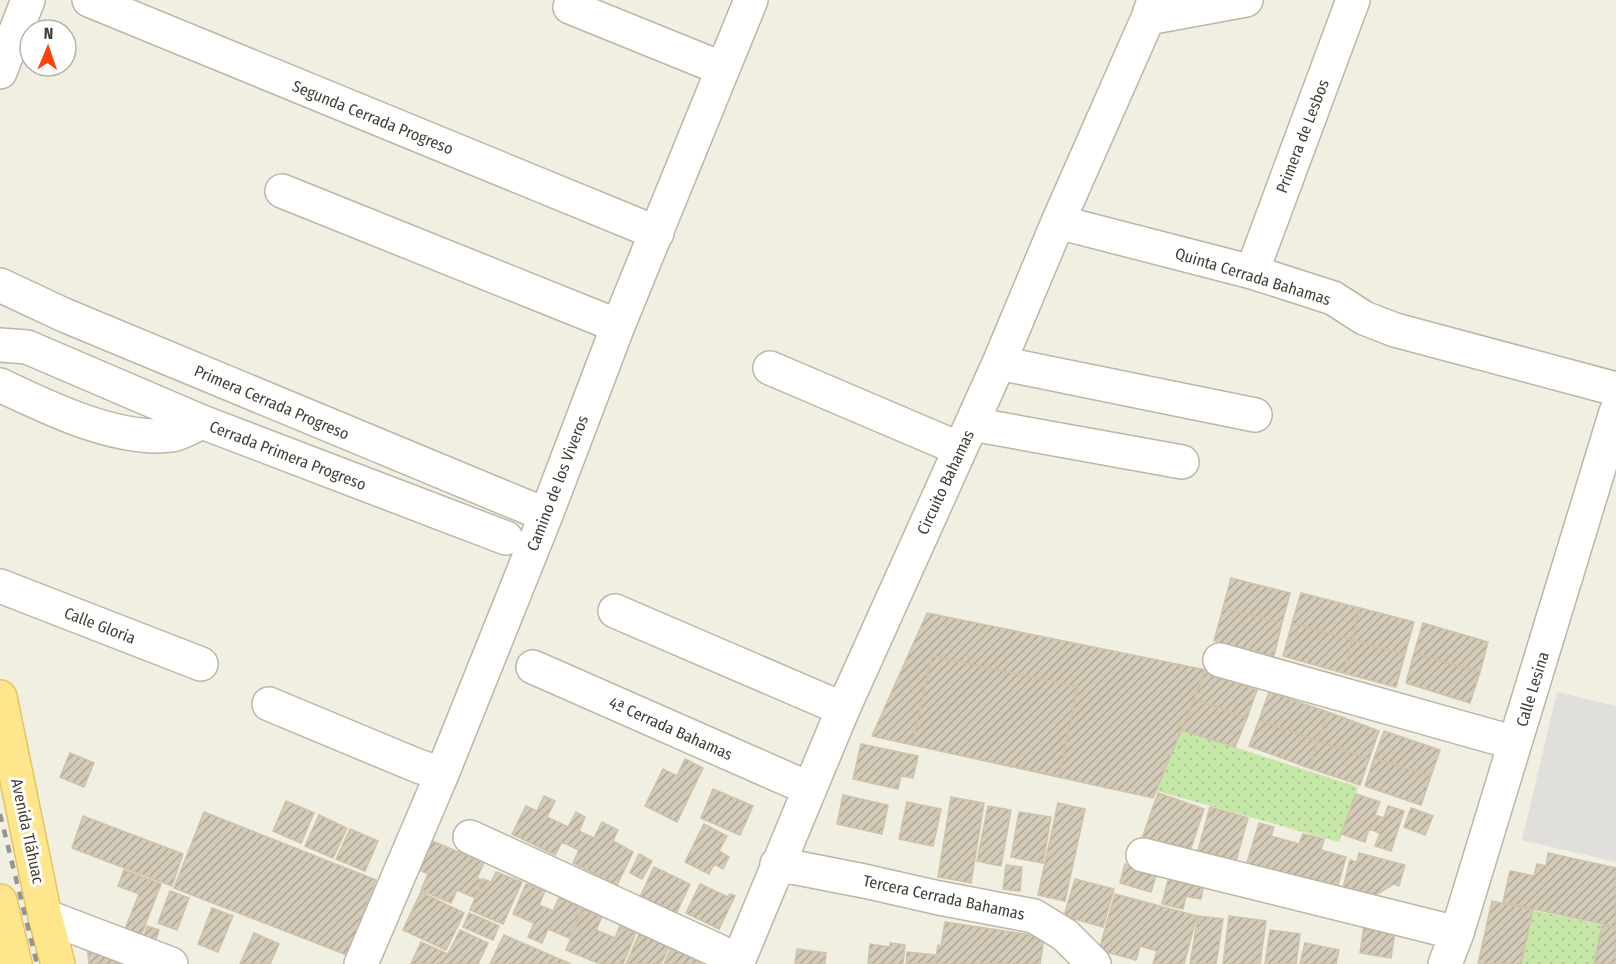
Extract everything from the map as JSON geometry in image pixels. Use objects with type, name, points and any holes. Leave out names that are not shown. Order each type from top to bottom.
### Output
[{"type":"main road","name":"Avenida Tláhuac","points":[[0,697],[45,916],[58,964]]},
{"type":"main road","points":[[0,900],[15,964]]},
{"type":"street","points":[[0,72],[28,0]]},
{"type":"street","name":"Segunda Cerrada Progreso","points":[[89,0],[657,233]]},
{"type":"street","name":"Camino de los Viveros","points":[[361,964],[442,774],[546,515],[618,326],[751,0]]},
{"type":"street","points":[[1151,9],[1246,0]]},
{"type":"street","name":"Primera de Lesbos","points":[[1251,272],[1353,0]]},
{"type":"street","points":[[570,7],[723,69]]},
{"type":"street","name":"Circuito Bahamas","points":[[737,962],[843,709],[999,363],[1151,9]]},
{"type":"street","points":[[282,191],[618,326]]},
{"type":"street","name":"Quinta Cerrada Bahamas","points":[[1058,222],[1251,272],[1333,298],[1364,318],[1395,330],[1616,389]]},
{"type":"street","name":"Primera Cerrada Progreso","points":[[0,285],[64,315],[546,515]]},
{"type":"street","points":[[0,345],[27,347],[202,422]]},
{"type":"street","points":[[999,363],[1255,415]]},
{"type":"street","points":[[770,368],[966,436],[1182,462]]},
{"type":"street","name":"Cerrada Primera Progreso","points":[[0,386],[45,406],[101,426],[141,435],[174,435],[202,422],[506,538]]},
{"type":"street","name":"Calle Lesina","points":[[1445,964],[1616,412]]},
{"type":"street","name":"Calle Gloria","points":[[0,586],[201,664]]},
{"type":"street","points":[[615,610],[843,709]]},
{"type":"street","points":[[1220,660],[1515,743]]},
{"type":"street","name":"4ª Cerrada Bahamas","points":[[532,667],[810,789]]},
{"type":"street","points":[[269,704],[442,774]]},
{"type":"street","points":[[470,837],[737,962]]},
{"type":"street","points":[[1143,855],[1456,933]]},
{"type":"street","name":"Tercera Cerrada Bahamas","points":[[777,864],[1034,916],[1065,935],[1094,964]]},
{"type":"street","points":[[45,916],[171,964]]},
{"type":"green space","points":[[1078,687],[1182,730],[1358,787],[1339,842],[1157,791],[1153,798],[1059,776]]},
{"type":"green space","points":[[1533,910],[1602,925],[1594,964],[1521,964]]},
{"type":"shaded area","points":[[1557,692],[1616,706],[1616,862],[1522,840]]},
{"type":"building","points":[[1231,578],[1290,593],[1282,623],[1223,608]]},
{"type":"building","points":[[1301,593],[1360,608],[1352,640],[1292,623]]},
{"type":"building","points":[[1223,608],[1282,623],[1274,656],[1214,641]]},
{"type":"building","points":[[1360,608],[1414,622],[1405,654],[1352,640]]},
{"type":"building","points":[[927,613],[1206,670],[1153,798],[872,736]]},
{"type":"building","points":[[1292,623],[1352,640],[1343,673],[1283,656]]},
{"type":"building","points":[[1423,623],[1488,642],[1480,672],[1414,653]]},
{"type":"building","points":[[1352,640],[1405,654],[1396,687],[1343,673]]},
{"type":"building","points":[[1414,653],[1480,672],[1470,703],[1406,683]]},
{"type":"building","points":[[932,656],[1078,687],[1059,776],[912,745]]},
{"type":"building","points":[[1204,671],[1257,690],[1247,718],[1194,699]]},
{"type":"building","points":[[1269,692],[1328,712],[1318,741],[1259,720]]},
{"type":"building","points":[[1194,699],[1247,718],[1235,747],[1181,730]]},
{"type":"building","points":[[1328,712],[1379,731],[1369,759],[1318,741]]},
{"type":"building","points":[[1259,720],[1318,741],[1309,768],[1249,746]]},
{"type":"building","points":[[1384,731],[1440,750],[1431,776],[1374,758]]},
{"type":"building","points":[[1318,741],[1369,759],[1360,785],[1309,768]]},
{"type":"building","points":[[861,744],[918,756],[913,778],[901,776],[898,789],[853,779]]},
{"type":"building","points":[[70,753],[94,763],[84,787],[60,777]]},
{"type":"building","points":[[1374,758],[1431,776],[1421,805],[1365,786]]},
{"type":"building","points":[[685,759],[703,768],[677,822],[645,806],[663,769],[677,776]]},
{"type":"building","points":[[713,789],[753,806],[740,835],[701,818]]},
{"type":"building","points":[[1158,793],[1204,809],[1188,857],[1141,841]]},
{"type":"building","points":[[1356,794],[1380,802],[1375,815],[1384,818],[1388,806],[1404,811],[1391,851],[1375,846],[1380,833],[1369,829],[1365,842],[1341,834]]},
{"type":"building","points":[[843,795],[888,805],[882,834],[837,824]]},
{"type":"building","points":[[544,796],[555,801],[547,817],[568,827],[576,812],[585,817],[579,831],[594,838],[602,822],[618,830],[613,841],[633,852],[617,885],[573,863],[579,850],[562,842],[555,855],[512,834],[526,806],[537,811]]},
{"type":"building","points":[[951,797],[984,803],[971,883],[938,877]]},
{"type":"building","points":[[286,801],[314,813],[301,843],[273,831]]},
{"type":"building","points":[[907,802],[941,809],[933,846],[899,839]]},
{"type":"building","points":[[1058,803],[1085,809],[1065,901],[1038,895]]},
{"type":"building","points":[[988,806],[1011,810],[1001,866],[977,861]]},
{"type":"building","points":[[1210,807],[1248,818],[1236,861],[1198,851]]},
{"type":"building","points":[[1411,808],[1433,816],[1425,835],[1404,827]]},
{"type":"building","points":[[204,812],[376,880],[347,955],[174,888]]},
{"type":"building","points":[[1019,812],[1051,817],[1043,863],[1011,857]]},
{"type":"building","points":[[319,815],[347,828],[333,858],[305,846]]},
{"type":"building","points":[[83,816],[183,854],[172,886],[72,848]]},
{"type":"building","points":[[1259,823],[1274,827],[1271,836],[1299,844],[1303,834],[1324,839],[1321,850],[1346,857],[1336,892],[1246,866]]},
{"type":"building","points":[[704,824],[727,836],[719,851],[729,857],[723,869],[714,864],[709,874],[685,862]]},
{"type":"building","points":[[350,829],[378,841],[365,871],[336,859]]},
{"type":"building","points":[[430,840],[484,863],[477,878],[482,880],[475,898],[457,890],[451,903],[421,890],[428,874],[417,869]]},
{"type":"building","points":[[1359,853],[1405,865],[1399,886],[1394,884],[1369,899],[1343,888],[1350,860],[1357,862]]},
{"type":"building","points":[[1548,853],[1616,868],[1616,927],[1503,902],[1510,871],[1534,876],[1537,864],[1546,866]]},
{"type":"building","points":[[639,854],[652,861],[642,879],[630,873]]},
{"type":"building","points":[[1125,864],[1157,872],[1151,892],[1120,883]]},
{"type":"building","points":[[1006,865],[1022,867],[1020,891],[1003,889]]},
{"type":"building","points":[[654,867],[690,884],[676,914],[640,897]]},
{"type":"building","points":[[124,870],[161,884],[139,941],[123,934],[139,894],[118,886]]},
{"type":"building","points":[[496,872],[522,882],[503,924],[470,910],[483,879],[491,882]]},
{"type":"building","points":[[1169,876],[1204,883],[1201,899],[1186,896],[1183,909],[1162,904]]},
{"type":"building","points":[[1075,879],[1114,889],[1103,927],[1064,916]]},
{"type":"building","points":[[526,884],[545,891],[539,905],[553,911],[559,898],[582,908],[569,938],[548,929],[542,943],[528,937],[534,923],[513,914]]},
{"type":"building","points":[[700,884],[728,897],[730,894],[735,896],[719,929],[686,913]]},
{"type":"building","points":[[170,891],[189,898],[177,930],[158,923]]},
{"type":"building","points":[[421,892],[464,913],[446,950],[403,930]]},
{"type":"building","points":[[1115,894],[1197,916],[1184,964],[1153,964],[1157,951],[1140,946],[1136,960],[1099,950]]},
{"type":"building","points":[[1492,901],[1533,910],[1521,964],[1478,964]]},
{"type":"building","points":[[212,908],[233,916],[218,952],[198,944]]},
{"type":"building","points":[[583,909],[602,917],[596,930],[615,938],[620,926],[636,933],[623,964],[600,964],[566,950]]},
{"type":"building","points":[[469,913],[499,926],[493,940],[463,927]]},
{"type":"building","points":[[1198,916],[1223,919],[1216,964],[1190,964]]},
{"type":"building","points":[[1229,916],[1266,921],[1260,964],[1223,964]]},
{"type":"building","points":[[1365,919],[1396,924],[1391,958],[1360,953]]},
{"type":"building","points":[[945,922],[1044,937],[1040,964],[935,964]]},
{"type":"building","points":[[1602,925],[1616,928],[1616,964],[1594,964]]},
{"type":"building","points":[[147,926],[159,930],[152,952],[140,948]]},
{"type":"building","points":[[460,930],[488,943],[478,964],[411,964],[421,942],[448,954]]},
{"type":"building","points":[[1270,930],[1300,934],[1296,964],[1265,964]]},
{"type":"building","points":[[640,932],[670,945],[661,964],[626,964]]},
{"type":"building","points":[[254,933],[279,944],[270,964],[240,964]]},
{"type":"building","points":[[504,935],[571,964],[490,964]]},
{"type":"building","points":[[890,943],[905,945],[903,964],[868,964],[870,944],[890,947]]},
{"type":"building","points":[[1305,943],[1339,950],[1336,964],[1300,964]]},
{"type":"building","points":[[87,945],[142,964],[89,964]]},
{"type":"building","points":[[671,948],[701,961],[700,964],[664,964]]},
{"type":"building","points":[[797,949],[826,953],[825,964],[795,964]]},
{"type":"building","points":[[907,952],[935,955],[934,964],[906,964]]},
{"type":"railway","points":[[0,814],[37,964]]}]
